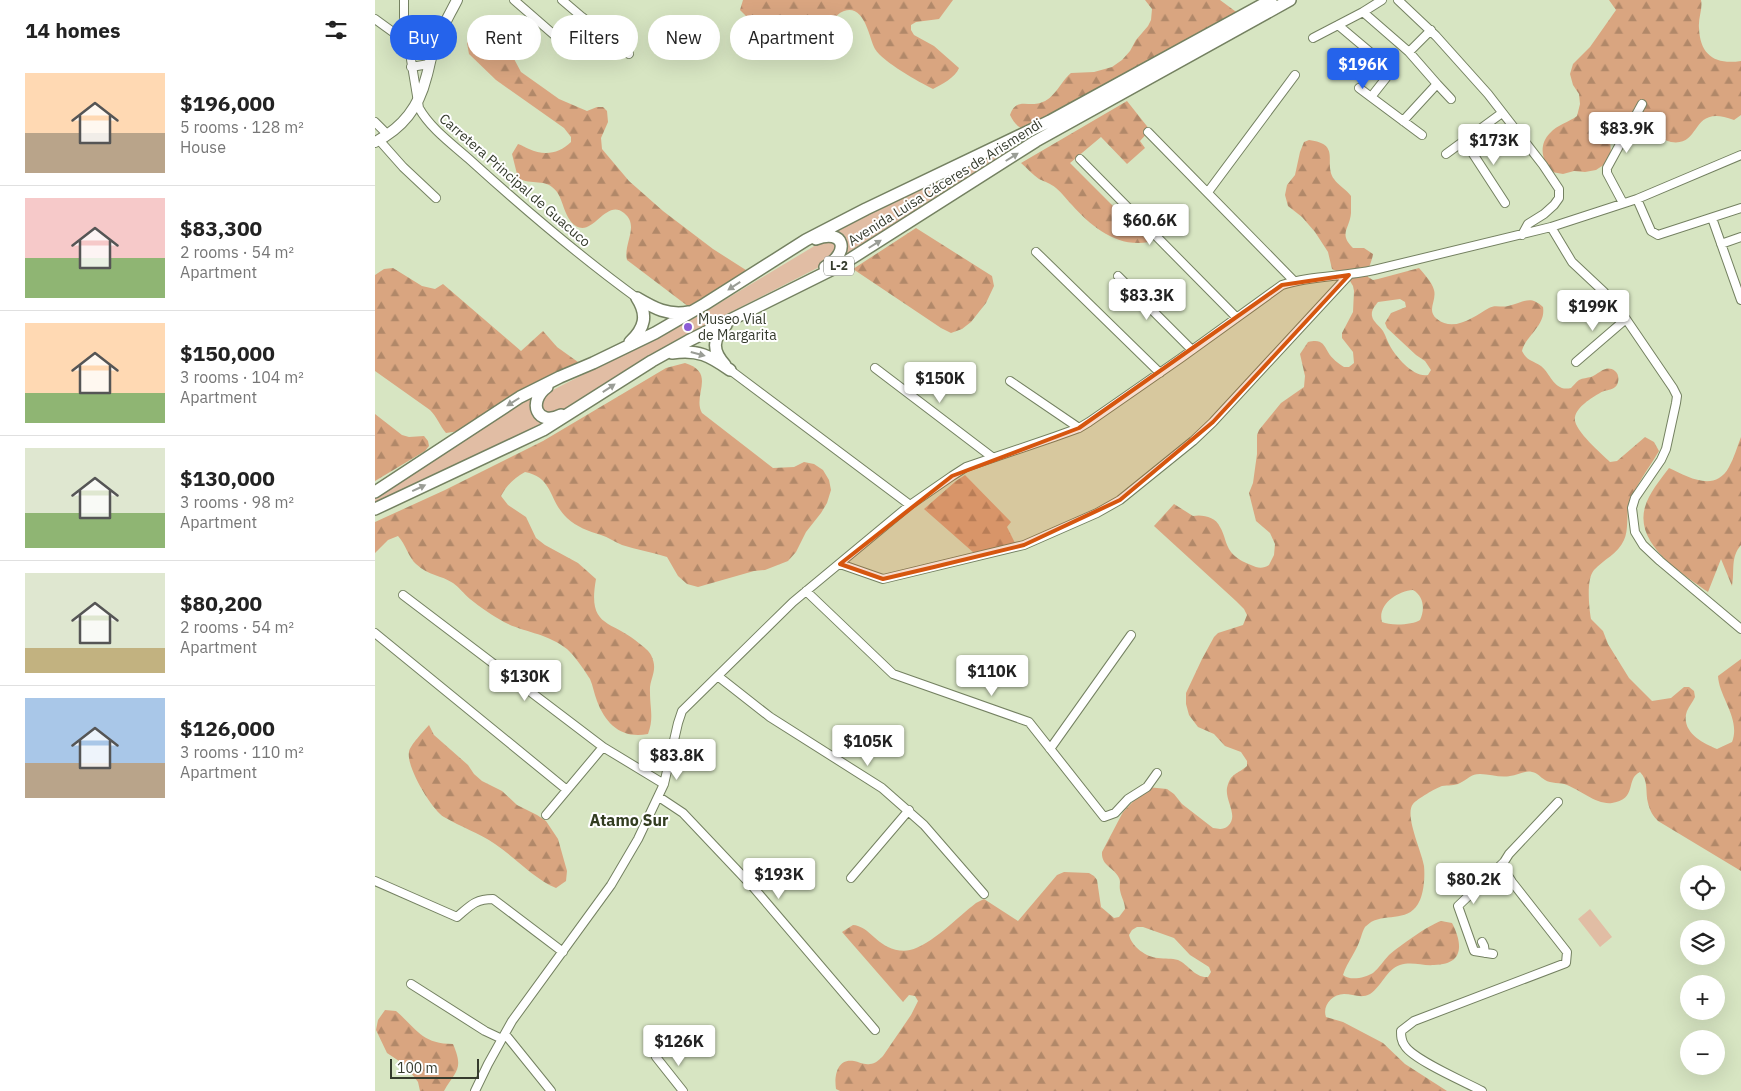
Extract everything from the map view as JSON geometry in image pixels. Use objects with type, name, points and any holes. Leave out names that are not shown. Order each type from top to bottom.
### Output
[{"type":"main road","name":"Avenida Luisa Cáceres de Arismendi","points":[[375,492],[520,397],[560,376],[623,349],[693,312],[806,240],[866,208],[1050,121],[1271,0]]},
{"type":"main road","name":"Avenida Luisa Cáceres de Arismendi","points":[[375,509],[518,442],[562,419],[663,355],[841,265],[1036,141],[1290,0]]},
{"type":"main road","points":[[750,310],[833,262],[840,254],[841,243],[834,237],[825,236],[761,269]]},
{"type":"main road","points":[[637,298],[664,312],[680,314],[693,312]]},
{"type":"main road","points":[[623,349],[639,333],[644,321],[642,306],[637,298]]},
{"type":"main road","points":[[730,370],[719,355],[715,341],[731,320]]},
{"type":"main road","points":[[663,355],[687,351],[697,352],[730,370]]},
{"type":"main road","points":[[560,376],[543,390],[539,396],[536,401],[538,412],[545,418],[551,419],[581,407]]},
{"type":"street","name":"Carretera Principal de Guacuco","points":[[404,0],[404,15]]},
{"type":"street","points":[[381,139],[406,118],[418,101],[435,46],[457,0]]},
{"type":"street","points":[[514,0],[551,32]]},
{"type":"street","points":[[562,0],[579,15]]},
{"type":"street","points":[[1313,38],[1383,0]]},
{"type":"street","points":[[1397,0],[1431,30],[1488,94],[1543,165],[1559,190],[1559,198],[1554,205],[1528,224],[1522,235]]},
{"type":"street","points":[[1363,12],[1409,52],[1451,100]]},
{"type":"street","points":[[375,18],[390,29]]},
{"type":"street","points":[[1338,25],[1389,68],[1386,78],[1371,97]]},
{"type":"street","points":[[1409,52],[1431,30]]},
{"type":"street","name":"Carretera Principal de Guacuco","points":[[410,60],[418,101],[422,113],[427,120],[502,190],[563,241],[637,298]]},
{"type":"street","points":[[411,67],[429,64]]},
{"type":"street","points":[[1208,192],[1295,75]]},
{"type":"street","points":[[1403,121],[1437,84]]},
{"type":"street","points":[[1359,88],[1422,135]]},
{"type":"street","points":[[1623,203],[1607,172],[1607,168],[1642,104]]},
{"type":"street","points":[[1446,154],[1502,113]]},
{"type":"street","points":[[375,122],[381,139],[403,167],[436,198]]},
{"type":"street","points":[[1148,132],[1294,281]]},
{"type":"street","points":[[1464,140],[1505,203]]},
{"type":"street","points":[[475,1091],[513,1021],[611,885],[638,839],[665,784],[678,723],[683,711],[793,602],[909,505],[966,468],[992,457],[1079,428],[1160,373],[1281,285],[1294,281],[1349,275],[1396,265],[1551,227],[1637,199],[1741,155]]},
{"type":"street","points":[[1080,159],[1236,317]]},
{"type":"street","points":[[1637,199],[1651,231],[1658,236],[1741,208]]},
{"type":"street","points":[[1712,218],[1721,244],[1737,278],[1741,300]]},
{"type":"street","points":[[1551,227],[1572,262],[1604,292],[1626,320],[1677,396],[1666,450],[1635,498],[1632,508],[1635,532],[1643,544],[1660,561],[1741,629]]},
{"type":"street","points":[[1721,244],[1741,237]]},
{"type":"street","points":[[1037,252],[1160,373]]},
{"type":"street","points":[[840,564],[883,578],[934,567],[1024,545],[1097,513],[1120,500],[1193,441],[1213,422],[1349,275]]},
{"type":"street","points":[[1118,276],[1192,350]]},
{"type":"street","points":[[1576,362],[1626,320]]},
{"type":"street","points":[[875,368],[992,457]]},
{"type":"street","points":[[730,370],[909,505]]},
{"type":"street","points":[[1011,381],[1079,428]]},
{"type":"street","points":[[806,592],[893,674],[1029,722],[1104,817],[1115,813],[1129,799],[1147,787],[1157,773]]},
{"type":"street","points":[[403,595],[603,748],[665,784]]},
{"type":"street","points":[[375,633],[567,790]]},
{"type":"street","points":[[1050,749],[1131,635]]},
{"type":"street","points":[[719,676],[770,716],[882,788],[909,810],[984,894]]},
{"type":"street","points":[[546,815],[603,748]]},
{"type":"street","points":[[659,797],[683,813],[753,887],[875,1030]]},
{"type":"street","points":[[1482,942],[1489,953],[1474,951],[1458,906],[1504,862],[1509,854],[1558,802]]},
{"type":"street","points":[[851,878],[909,810]]},
{"type":"street","points":[[1482,1091],[1416,1056],[1405,1047],[1401,1031],[1414,1021],[1566,963],[1567,952],[1505,872],[1504,862]]},
{"type":"street","points":[[375,881],[457,917],[473,903],[483,899],[493,899],[563,952]]},
{"type":"street","points":[[411,984],[485,1031],[504,1036],[551,1091]]},
{"type":"street","points":[[656,1057],[683,1091]]},
{"type":"highlighted area","points":[[1349,275],[1213,422],[1120,500],[1024,545],[883,579],[840,564],[952,476],[1079,428],[1282,285]]},
{"type":"shaded area","points":[[1056,122],[1057,124],[847,254],[844,241],[834,231],[835,229]]},
{"type":"shaded area","name":"Museo Vial de Margarita","points":[[826,239],[838,246],[829,262],[678,339],[556,414],[544,413],[539,402],[547,393],[698,316]]},
{"type":"shaded area","points":[[531,397],[531,405],[545,423],[375,505],[375,498]]},
{"type":"shaded area","points":[[1590,909],[1612,937],[1600,947],[1578,919]]},
{"type":"green space","points":[[743,0],[953,0],[939,19],[916,22],[911,25],[911,30],[914,35],[934,46],[959,68],[952,78],[933,89],[919,82],[879,54],[875,49],[865,23],[857,12],[851,10],[844,11],[838,15],[745,15],[740,10]]},
{"type":"green space","points":[[1145,0],[1220,0],[1239,14],[1027,130],[1017,125],[1010,115],[1019,104],[1036,104],[1045,101],[1050,98],[1071,73],[1094,72],[1112,67],[1122,60],[1151,20],[1152,9]]},
{"type":"green space","points":[[1609,0],[1701,0],[1699,28],[1702,45],[1711,56],[1717,59],[1732,62],[1741,61],[1741,115],[1734,120],[1720,116],[1710,117],[1703,121],[1688,138],[1681,142],[1667,141],[1642,123],[1616,131],[1610,140],[1611,153],[1605,164],[1596,170],[1574,171],[1563,174],[1552,172],[1544,158],[1544,143],[1553,130],[1577,116],[1580,104],[1579,94],[1573,85],[1570,74],[1573,64],[1590,47],[1616,10]]},
{"type":"green space","points":[[475,60],[515,60],[521,72],[559,99],[587,111],[603,107],[607,111],[608,122],[601,138],[602,149],[629,181],[663,211],[713,249],[749,272],[689,307],[627,260],[626,254],[631,223],[624,213],[611,210],[594,223],[582,228],[572,223],[553,187],[518,178],[512,154],[518,144],[540,153],[551,153],[571,142],[571,137],[564,128],[496,80]]},
{"type":"green space","points":[[1127,101],[1150,130],[1140,141],[1145,148],[1127,164],[1101,137],[1070,163],[1149,242],[1126,242],[1106,234],[1088,221],[1056,188],[1039,179],[1021,163]]},
{"type":"green space","points":[[1309,140],[1319,142],[1329,150],[1331,173],[1334,179],[1351,196],[1351,213],[1346,231],[1346,239],[1353,248],[1364,248],[1373,254],[1368,277],[1373,280],[1419,268],[1430,281],[1434,290],[1432,312],[1434,316],[1444,323],[1450,324],[1464,322],[1491,307],[1514,305],[1526,300],[1534,301],[1543,307],[1542,320],[1527,340],[1522,351],[1528,359],[1544,369],[1553,382],[1565,389],[1571,388],[1583,378],[1591,377],[1606,369],[1612,369],[1617,373],[1618,380],[1615,387],[1596,395],[1578,410],[1575,422],[1578,428],[1588,441],[1610,462],[1617,461],[1645,437],[1654,442],[1659,451],[1638,484],[1629,505],[1626,536],[1615,553],[1591,574],[1589,608],[1591,619],[1603,631],[1608,644],[1629,678],[1652,701],[1671,698],[1684,687],[1689,687],[1694,691],[1695,697],[1687,711],[1687,725],[1689,730],[1699,740],[1717,749],[1732,742],[1734,733],[1732,717],[1719,684],[1718,676],[1741,659],[1741,871],[1658,821],[1650,808],[1647,799],[1646,783],[1640,772],[1633,779],[1625,797],[1620,801],[1612,803],[1600,802],[1567,785],[1547,781],[1532,772],[1506,776],[1474,775],[1458,784],[1439,787],[1413,804],[1411,809],[1412,825],[1424,866],[1424,883],[1420,900],[1411,912],[1405,915],[1378,919],[1365,927],[1343,975],[1350,978],[1358,978],[1373,973],[1400,946],[1441,921],[1452,923],[1456,931],[1459,946],[1456,957],[1444,964],[1409,963],[1400,965],[1395,967],[1370,994],[1336,996],[1329,1001],[1325,1009],[1326,1017],[1343,1022],[1383,1043],[1405,1064],[1447,1091],[840,1091],[836,1089],[836,1074],[840,1065],[848,1061],[864,1064],[874,1063],[883,1056],[911,1015],[918,1001],[915,996],[909,995],[903,1002],[842,932],[853,925],[858,926],[888,947],[904,951],[910,950],[935,937],[976,903],[984,899],[1018,921],[1057,875],[1064,872],[1089,873],[1094,876],[1097,880],[1101,907],[1114,918],[1119,917],[1125,909],[1120,890],[1120,879],[1102,857],[1102,852],[1123,812],[1147,787],[1167,789],[1182,804],[1213,828],[1224,828],[1231,822],[1232,813],[1227,788],[1232,776],[1247,766],[1247,761],[1241,752],[1225,746],[1214,734],[1198,727],[1189,715],[1186,693],[1214,637],[1218,633],[1243,625],[1247,615],[1236,601],[1154,526],[1174,504],[1193,516],[1200,515],[1215,521],[1222,530],[1229,549],[1240,560],[1258,567],[1269,565],[1274,555],[1275,544],[1270,533],[1256,521],[1249,493],[1253,483],[1259,430],[1281,403],[1304,387],[1305,376],[1300,354],[1308,342],[1321,342],[1333,359],[1344,367],[1349,367],[1354,363],[1353,352],[1342,338],[1342,333],[1353,312],[1353,286],[1347,276],[1332,269],[1328,252],[1302,217],[1288,206],[1285,195],[1287,185],[1295,175],[1304,142]],"holes":[[[1400,299],[1405,302],[1406,307],[1391,313],[1385,323],[1387,328],[1425,361],[1431,370],[1428,375],[1411,370],[1401,361],[1373,318],[1373,310],[1378,302]],[[1413,590],[1421,599],[1423,612],[1420,620],[1401,624],[1382,622],[1382,610],[1385,605],[1395,596]],[[1137,927],[1143,927],[1174,938],[1190,955],[1209,967],[1211,972],[1208,977],[1203,977],[1178,960],[1153,957],[1144,953],[1133,944],[1129,935]]]},
{"type":"green space","points":[[916,228],[992,276],[994,286],[986,303],[971,322],[962,329],[951,333],[941,328],[853,269]]},
{"type":"green space","points":[[393,268],[422,286],[435,289],[443,284],[521,351],[543,331],[557,347],[578,362],[510,398],[459,431],[446,433],[430,410],[375,371],[375,275],[384,269]]},
{"type":"green space","points":[[685,363],[695,367],[700,372],[702,378],[700,406],[702,413],[773,468],[794,467],[804,462],[814,464],[823,470],[829,480],[831,490],[827,503],[821,513],[806,532],[796,552],[788,561],[765,570],[754,571],[698,587],[687,584],[678,576],[667,557],[622,545],[575,524],[561,511],[546,484],[534,475],[525,472],[508,485],[501,496],[508,505],[526,517],[536,538],[578,563],[596,579],[594,595],[598,615],[611,626],[642,645],[651,655],[654,670],[650,687],[650,728],[648,734],[630,734],[616,728],[605,717],[597,701],[590,679],[567,649],[544,636],[504,622],[474,602],[453,583],[421,568],[409,555],[398,536],[388,540],[375,553],[375,522],[445,490],[543,441],[666,368]]},
{"type":"green space","points":[[375,414],[402,435],[409,437],[424,436],[429,446],[425,451],[375,481]]},
{"type":"green space","points":[[1741,437],[1741,545],[1734,559],[1732,586],[1721,559],[1708,592],[1674,567],[1654,546],[1647,534],[1644,521],[1645,507],[1652,492],[1669,468],[1701,481],[1709,481],[1723,475],[1731,464]]},
{"type":"green space","points":[[965,475],[1011,522],[1007,527],[1015,543],[974,553],[924,509]]},
{"type":"green space","points":[[429,725],[434,735],[468,765],[482,781],[502,791],[517,805],[546,821],[558,839],[567,871],[566,881],[556,888],[548,884],[495,844],[450,821],[439,813],[421,788],[409,759],[409,752],[412,746]]},
{"type":"green space","points":[[385,1010],[396,1011],[427,1038],[453,1044],[458,1065],[455,1074],[444,1091],[420,1091],[418,1082],[405,1065],[387,1053],[376,1030],[378,1020]]},
{"type":"place","name":"Museo Vial de Margarita","points":[[688,327]]},
{"type":"district","name":"Atamo Sur","points":[[629,820]]}]
